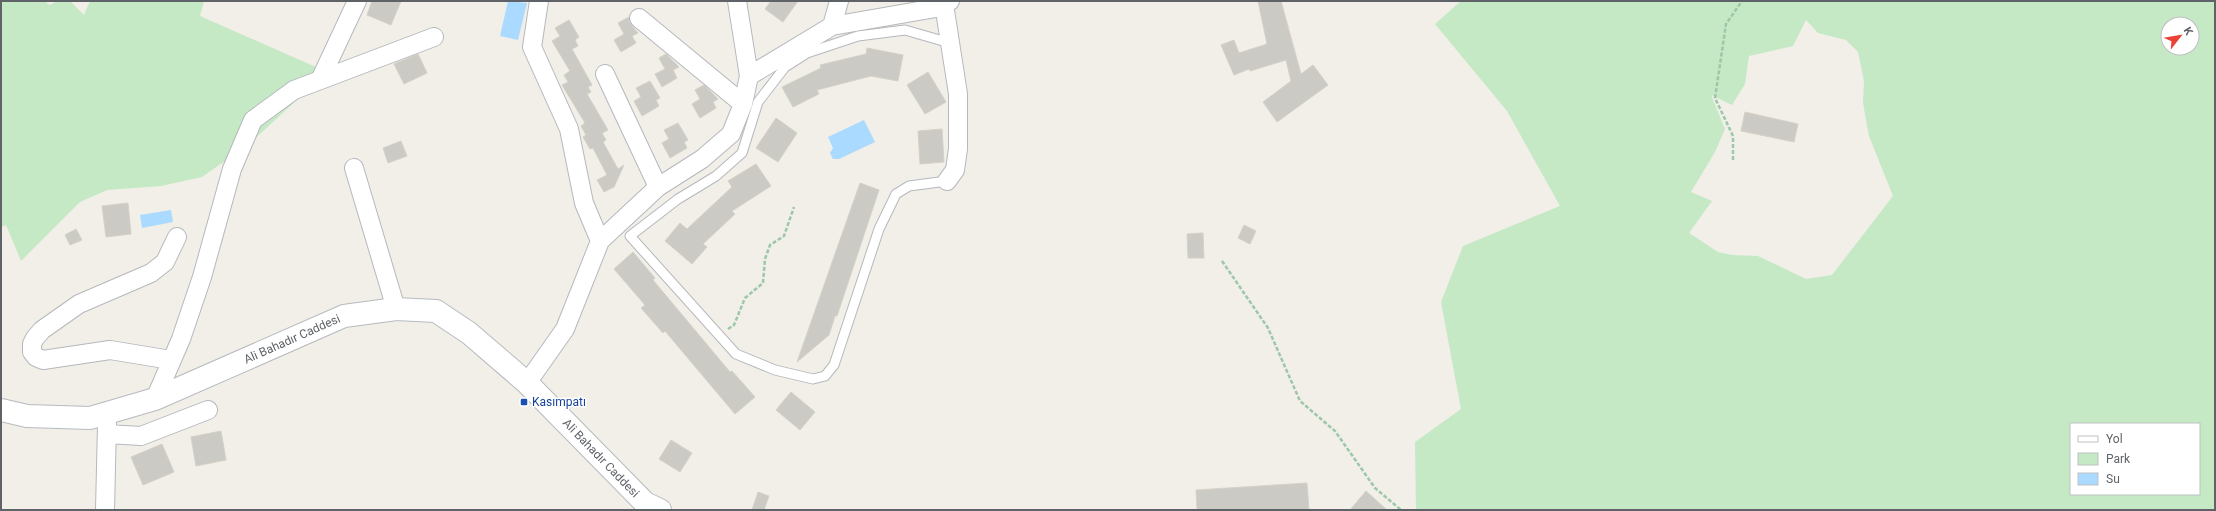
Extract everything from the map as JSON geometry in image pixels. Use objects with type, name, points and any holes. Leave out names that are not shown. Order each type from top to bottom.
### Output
[{"type":"main road","name":"Ali Bahadır Caddesi","points":[[1,410],[28,416],[90,418],[155,399],[344,316],[396,309],[436,311],[469,333],[527,382],[645,503],[660,510]]},
{"type":"street","points":[[320,80],[357,1]]},
{"type":"street","points":[[539,1],[532,47],[569,129],[584,203],[600,240]]},
{"type":"street","points":[[527,382],[565,329],[600,240],[658,187],[702,159],[732,134],[743,104],[749,76],[737,1]]},
{"type":"street","points":[[832,26],[839,1]]},
{"type":"street","points":[[749,76],[832,26],[936,8],[947,2],[950,43],[958,94],[958,149],[955,170],[947,182]]},
{"type":"street","points":[[640,18],[743,104]]},
{"type":"street","points":[[155,399],[181,339],[202,277],[232,169],[253,120],[294,90],[434,37]]},
{"type":"street","points":[[605,74],[658,187]]},
{"type":"street","points":[[354,168],[396,309]]},
{"type":"street","points":[[171,360],[110,350],[43,360],[36,357],[32,352],[32,344],[42,330],[79,304],[151,273],[165,262],[177,237]]},
{"type":"street","points":[[107,434],[141,436],[208,410]]},
{"type":"street","points":[[105,510],[107,413]]},
{"type":"lane","points":[[947,182],[909,186],[896,194],[880,229],[834,365],[825,376],[813,379],[775,370],[736,354],[630,236],[678,199],[716,176],[742,152],[758,102],[785,67],[807,53],[858,36],[905,30],[950,43]]},
{"type":"path","points":[[1733,160],[1733,136],[1715,98],[1726,24],[1742,1]]},
{"type":"path","points":[[719,335],[734,325],[745,298],[763,284],[765,259],[770,245],[784,236],[794,207]]},
{"type":"path","points":[[1222,261],[1268,328],[1300,401],[1335,431],[1375,488],[1401,510]]},
{"type":"green space","points":[[1,1],[44,1],[50,5],[57,1],[70,1],[84,15],[90,1],[204,1],[200,16],[327,72],[248,145],[202,177],[161,186],[107,190],[80,202],[21,261],[6,225],[1,227]]},
{"type":"green space","points":[[1461,1],[2215,1],[2215,510],[1416,510],[1415,442],[1461,409],[1441,302],[1463,246],[1560,206],[1507,111],[1435,24]],"holes":[[[1806,20],[1818,33],[1846,40],[1858,52],[1864,81],[1863,103],[1869,136],[1893,196],[1832,275],[1806,279],[1758,256],[1732,255],[1718,252],[1689,233],[1712,201],[1691,192],[1715,152],[1725,129],[1711,95],[1732,105],[1745,84],[1749,56],[1793,46]]]},
{"type":"water","points":[[508,1],[527,3],[518,40],[500,36]]},
{"type":"water","points":[[864,120],[875,142],[839,159],[833,159],[830,153],[833,148],[828,137]]},
{"type":"water","points":[[171,210],[173,222],[142,228],[140,215]]},
{"type":"building","points":[[372,1],[401,1],[391,25],[367,15]]},
{"type":"building","points":[[771,1],[798,1],[783,22],[765,9]]},
{"type":"building","points":[[1258,1],[1281,1],[1301,74],[1313,65],[1328,85],[1277,122],[1263,102],[1291,81],[1286,60],[1250,71],[1249,69],[1234,75],[1221,45],[1234,40],[1239,53],[1267,44]]},
{"type":"building","points":[[629,17],[629,22],[638,33],[632,36],[636,43],[621,52],[614,40],[624,34],[618,23]]},
{"type":"building","points":[[569,20],[579,37],[575,40],[578,46],[572,49],[592,85],[588,87],[591,92],[587,94],[608,130],[602,133],[606,140],[603,142],[618,169],[624,165],[614,187],[604,192],[597,180],[607,175],[593,148],[590,149],[583,137],[586,135],[581,126],[585,123],[562,85],[568,82],[564,75],[570,71],[552,41],[560,36],[555,28]]},
{"type":"building","points":[[867,48],[903,55],[898,81],[871,76],[817,90],[819,94],[793,107],[782,87],[821,68],[820,65],[866,54]]},
{"type":"building","points":[[418,54],[427,73],[404,84],[394,64]]},
{"type":"building","points":[[666,54],[679,67],[673,70],[677,78],[662,87],[655,74],[665,69],[659,58]]},
{"type":"building","points":[[928,72],[946,102],[925,114],[907,85]]},
{"type":"building","points":[[650,81],[660,98],[656,100],[659,106],[642,116],[634,101],[641,97],[636,88]]},
{"type":"building","points":[[704,85],[718,99],[713,102],[716,108],[700,118],[692,104],[700,99],[695,90]]},
{"type":"building","points":[[1745,112],[1798,124],[1794,142],[1741,131]]},
{"type":"building","points":[[776,118],[797,133],[778,162],[756,148]]},
{"type":"building","points":[[678,123],[688,140],[684,142],[687,148],[670,158],[662,143],[669,139],[664,130]]},
{"type":"building","points":[[942,129],[944,162],[920,164],[918,131]]},
{"type":"building","points":[[401,141],[407,156],[388,163],[383,148]]},
{"type":"building","points":[[756,164],[771,186],[732,211],[735,214],[703,244],[707,247],[692,264],[665,241],[680,223],[687,229],[732,187],[728,181]]},
{"type":"building","points":[[860,183],[879,190],[837,316],[835,316],[829,335],[797,362]]},
{"type":"building","points":[[128,203],[131,234],[106,237],[102,206]]},
{"type":"building","points":[[1244,225],[1256,231],[1250,244],[1238,238]]},
{"type":"building","points":[[76,229],[82,240],[70,245],[65,235]]},
{"type":"building","points":[[1203,233],[1204,258],[1188,258],[1187,234]]},
{"type":"building","points":[[633,252],[655,278],[653,280],[730,372],[732,371],[755,397],[735,414],[665,331],[663,333],[641,308],[645,305],[614,269]]},
{"type":"building","points":[[791,392],[815,412],[800,430],[776,410]]},
{"type":"building","points":[[221,431],[226,460],[196,466],[191,437]]},
{"type":"building","points":[[671,440],[692,453],[680,472],[659,459]]},
{"type":"building","points":[[162,444],[174,472],[143,485],[131,457]]},
{"type":"building","points":[[1307,483],[1309,510],[1197,510],[1196,490]]},
{"type":"building","points":[[1366,491],[1387,510],[1350,510]]},
{"type":"building","points":[[758,492],[769,496],[764,510],[752,510]]},
{"type":"place","name":"Kasımpatı","points":[[524,402]]}]
